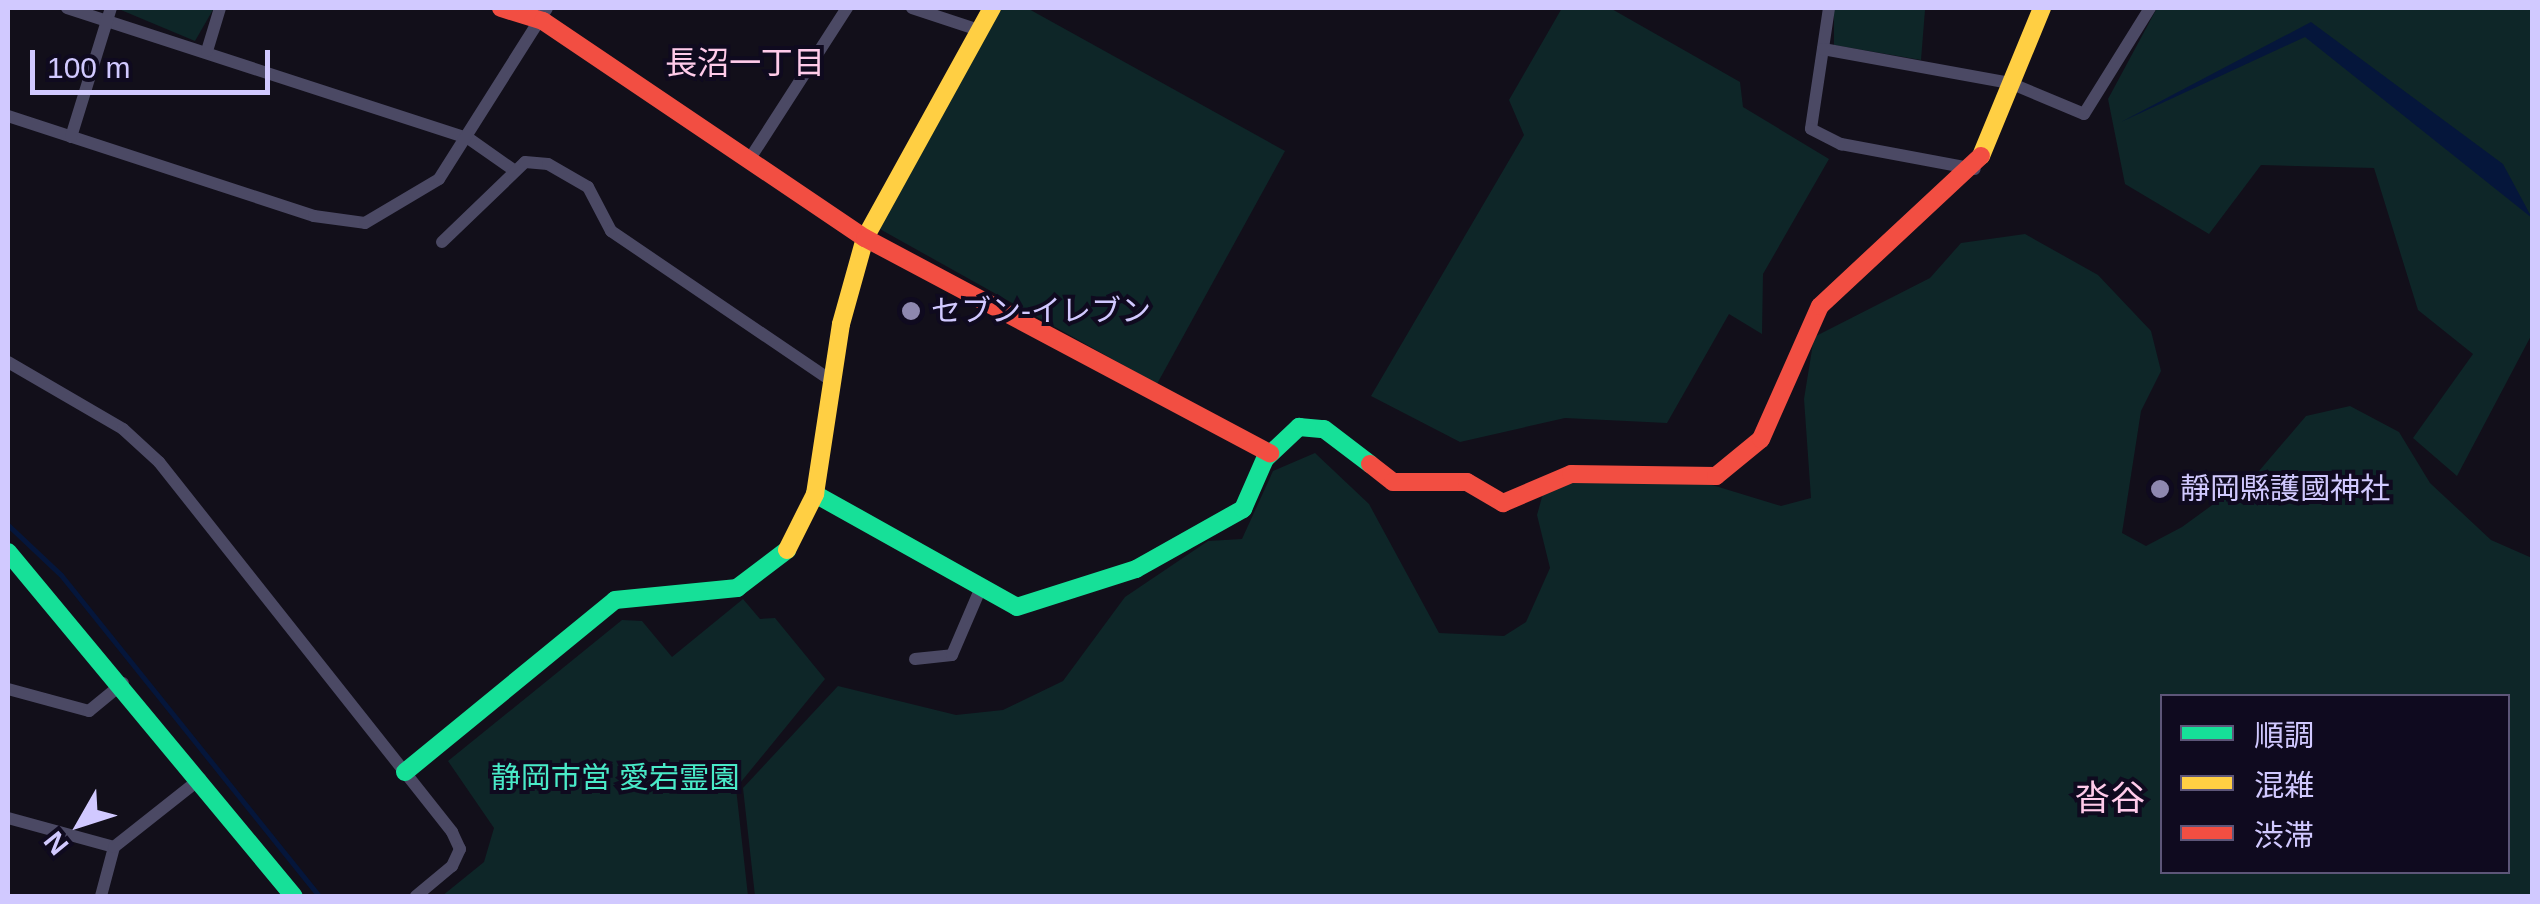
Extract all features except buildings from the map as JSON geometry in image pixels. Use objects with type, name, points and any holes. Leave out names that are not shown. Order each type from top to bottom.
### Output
[{"type":"street","points":[[67,8],[108,14],[468,138],[515,171]]},
{"type":"street","points":[[207,51],[220,8]]},
{"type":"street","points":[[501,8],[545,14],[865,238],[1270,453]]},
{"type":"street","points":[[750,160],[846,8]]},
{"type":"street","points":[[912,8],[978,30]]},
{"type":"street","points":[[405,772],[616,600],[718,593],[756,577],[793,546],[814,494],[832,381],[865,238],[992,8]]},
{"type":"street","points":[[1829,8],[1811,129],[1841,144],[1975,170]]},
{"type":"street","points":[[814,494],[979,592],[1016,607],[1136,569],[1243,509],[1270,453],[1286,433],[1312,426],[1394,482],[1467,482],[1503,502],[1570,474],[1716,476],[1761,439],[1820,306],[1975,170],[2042,8]]},
{"type":"street","points":[[1823,50],[2010,83],[2084,114],[2150,8]]},
{"type":"street","points":[[71,136],[108,14]]},
{"type":"street","points":[[8,116],[342,223],[409,205],[468,138],[545,14]]},
{"type":"street","points":[[442,242],[515,171],[534,160],[588,187],[610,231],[832,381]]},
{"type":"street","points":[[8,362],[123,428],[159,462],[405,772],[460,849],[416,896]]},
{"type":"street","points":[[8,552],[123,684],[294,896]]},
{"type":"street","points":[[914,660],[958,648],[979,592]]},
{"type":"street","points":[[8,688],[89,710],[123,684]]},
{"type":"street","points":[[101,896],[114,846],[200,779]]},
{"type":"street","points":[[8,818],[114,846]]},
{"type":"green space","points":[[122,8],[214,8],[195,41],[121,10]]},
{"type":"green space","points":[[1000,8],[1027,8],[1285,151],[1157,384],[878,228]]},
{"type":"green space","points":[[1562,8],[1610,8],[1740,82],[1743,107],[1829,159],[1763,274],[1762,334],[1729,314],[1667,423],[1565,418],[1460,442],[1371,396],[1524,135],[1509,100]]},
{"type":"green space","points":[[1834,8],[1925,10],[1921,60],[1834,45]]},
{"type":"green space","points":[[2157,8],[2532,8],[2532,334],[2457,476],[2413,438],[2473,354],[2418,310],[2374,168],[2261,165],[2209,234],[2125,184],[2108,99]]},
{"type":"green space","points":[[2025,234],[2098,275],[2151,331],[2161,371],[2141,411],[2122,533],[2146,546],[2182,527],[2259,471],[2306,416],[2350,406],[2399,432],[2430,483],[2491,540],[2532,558],[2532,896],[755,896],[743,788],[838,686],[956,715],[1003,710],[1063,681],[1125,597],[1208,541],[1242,539],[1273,471],[1315,453],[1369,504],[1439,633],[1504,636],[1526,622],[1550,568],[1537,515],[1547,479],[1686,477],[1781,506],[1811,498],[1804,399],[1814,337],[1930,278],[1961,243]]},
{"type":"green space","name":"静岡市営 愛宕霊園","points":[[743,599],[760,619],[775,618],[825,679],[736,788],[748,896],[442,896],[484,862],[494,828],[448,761],[622,620],[642,621],[672,657]]},
{"type":"water","points":[[2311,22],[2503,164],[2532,218],[2305,37],[2121,122]]},
{"type":"waterway","points":[[8,525],[61,575],[319,896]]},
{"type":"traffic: fast","points":[[815,494],[1017,607],[1136,569],[1243,509],[1265,459],[1299,427],[1324,429],[1370,464]]},
{"type":"traffic: fast","points":[[405,772],[615,600],[737,588],[787,550]]},
{"type":"traffic: fast","points":[[8,552],[294,896]]},
{"type":"traffic: slow","points":[[787,550],[815,494],[841,324],[865,238],[992,8]]},
{"type":"traffic: slow","points":[[1981,156],[2042,8]]},
{"type":"traffic: jam","points":[[501,8],[543,21],[865,238],[1270,453]]},
{"type":"traffic: jam","points":[[1370,464],[1393,482],[1467,482],[1503,503],[1571,474],[1716,476],[1761,439],[1820,306],[1981,156]]},
{"type":"place","name":"セブン-イレブン","points":[[911,311]]},
{"type":"place","name":"靜岡縣護國神社","points":[[2160,489]]},
{"type":"district","name":"長沼一丁目","points":[[745,63]]},
{"type":"district","name":"沓谷","points":[[2110,798]]}]
